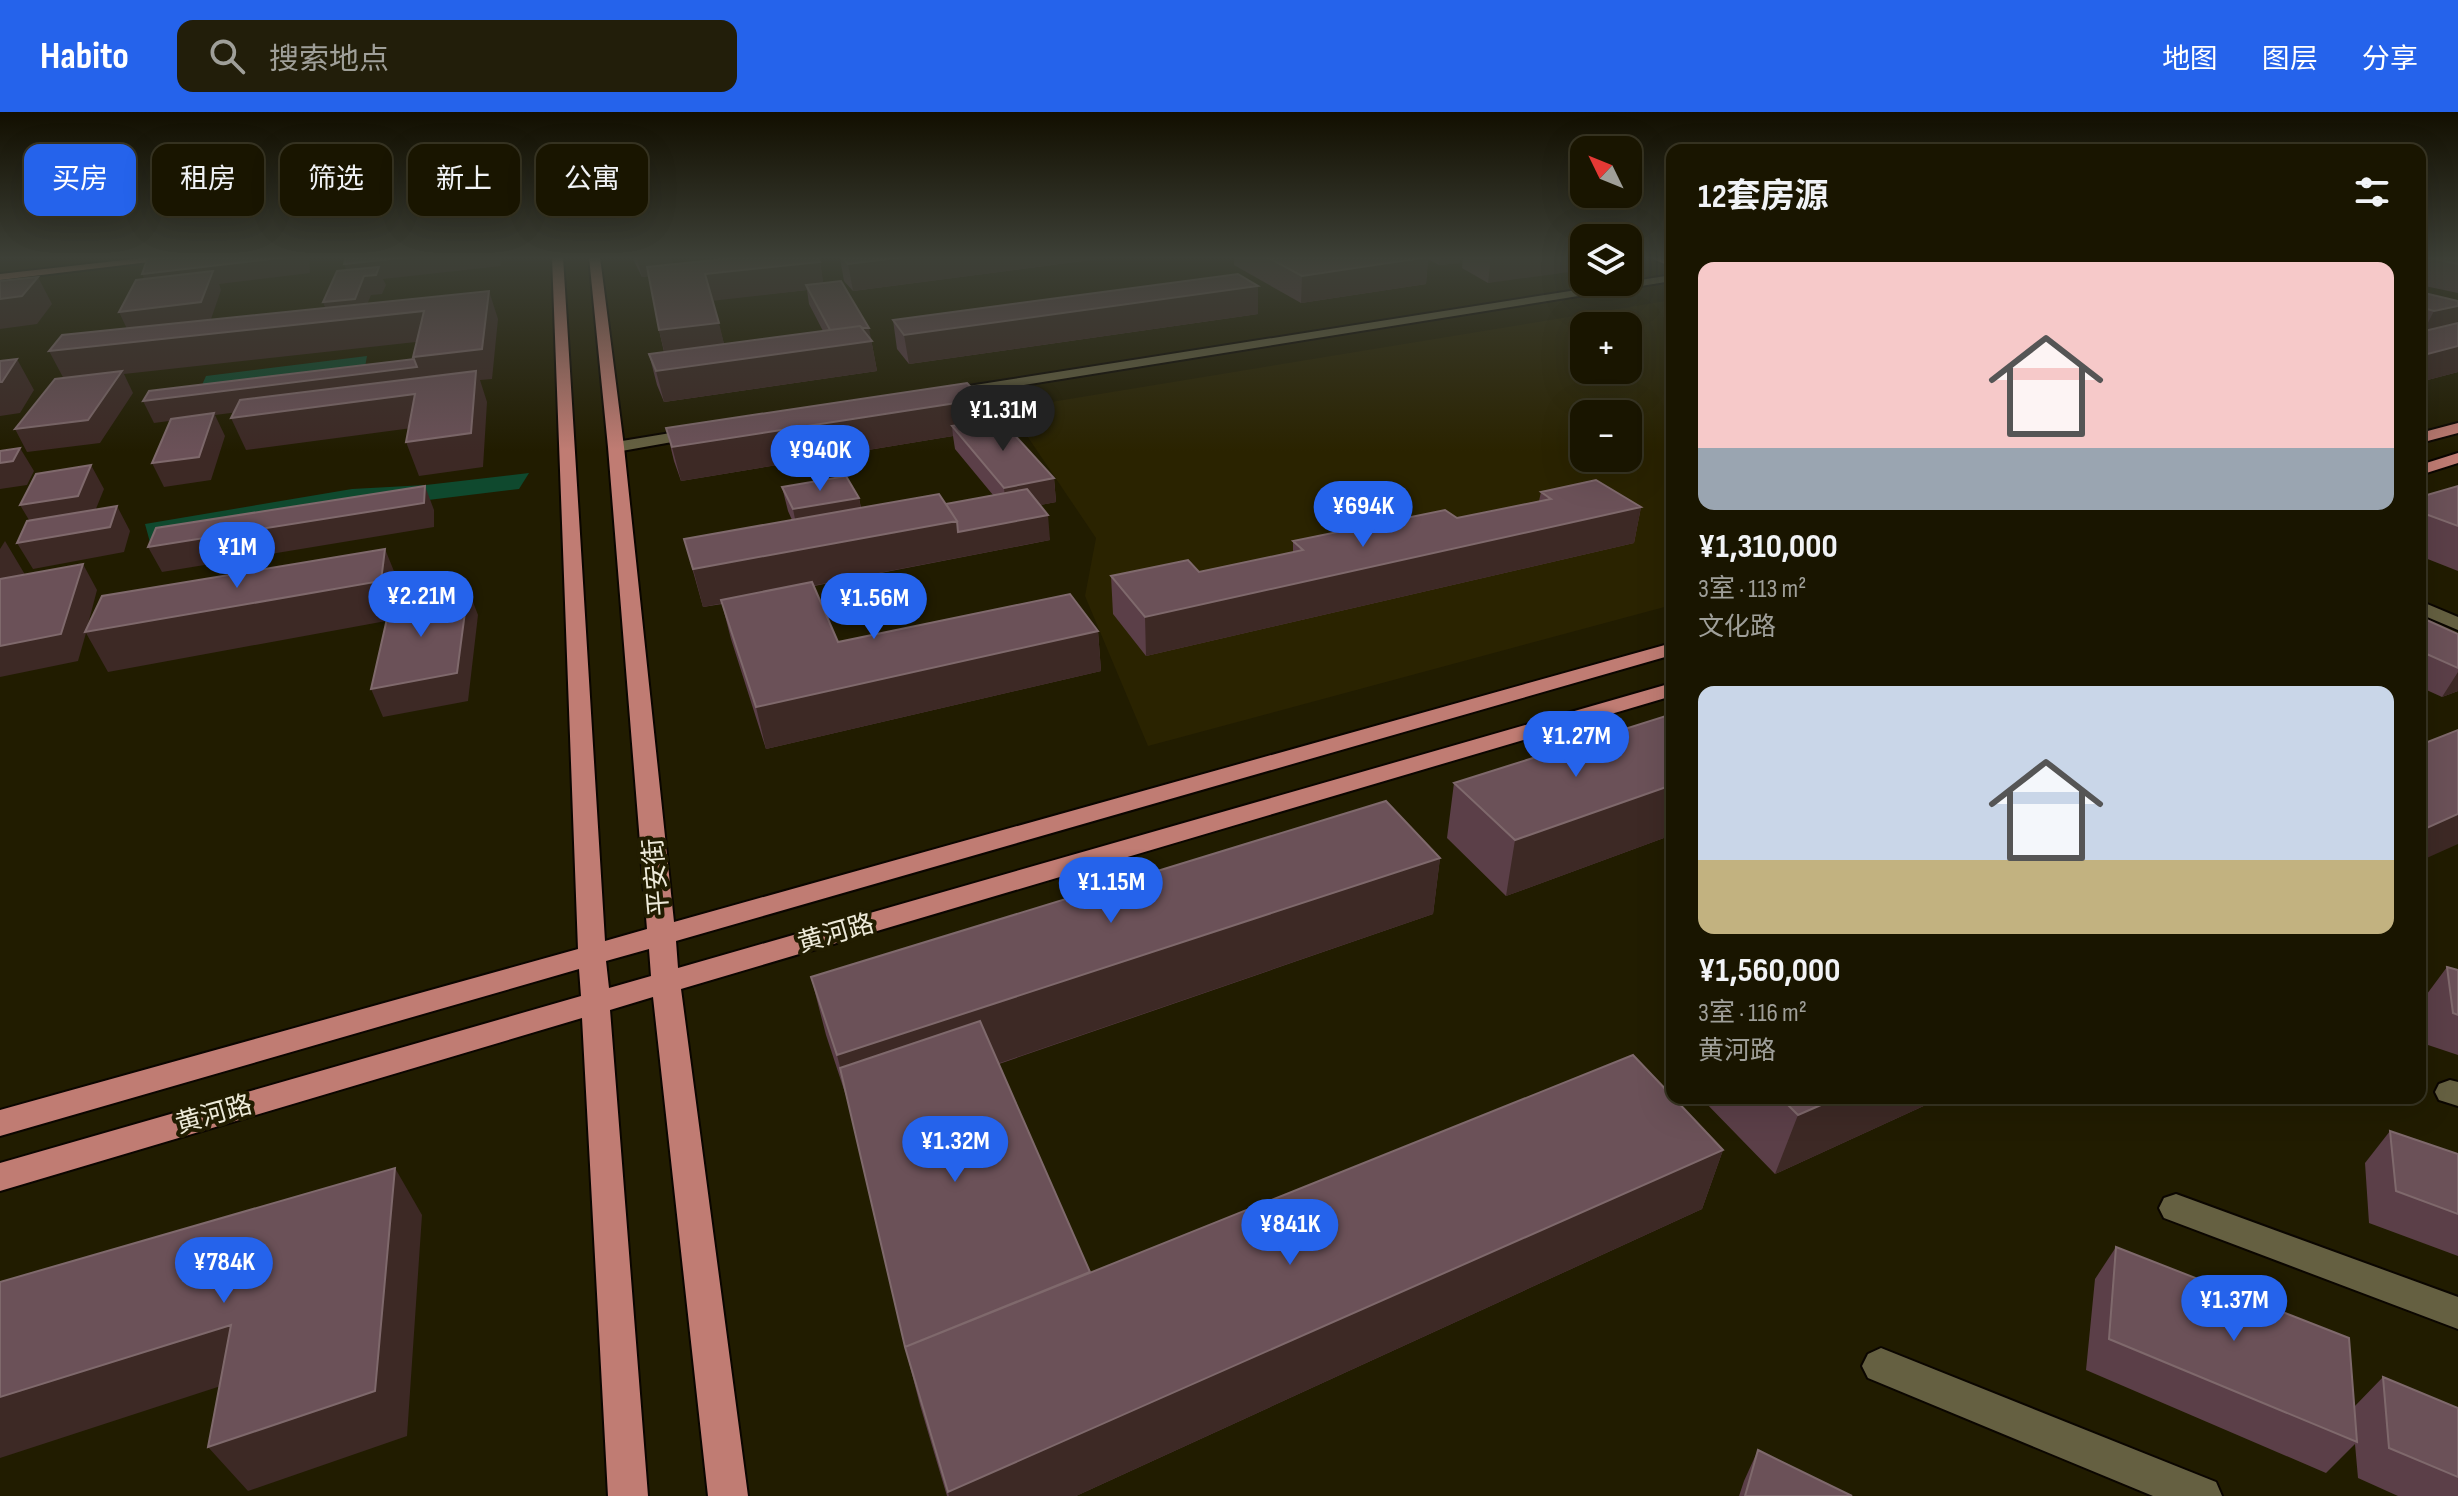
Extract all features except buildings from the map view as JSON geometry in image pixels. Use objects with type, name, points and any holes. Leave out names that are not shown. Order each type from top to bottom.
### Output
[{"type":"main road","points":[[560,322],[592,953],[628,1496]]},
{"type":"main road","name":"平安街","points":[[601,322],[666,984],[728,1496]]},
{"type":"main road","points":[[2426,436],[2458,428]]},
{"type":"main road","points":[[2426,468],[2458,458]]},
{"type":"main road","name":"黄河路","points":[[0,1123],[1666,651]]},
{"type":"main road","name":"黄河路","points":[[0,1177],[1666,691]]},
{"type":"street","points":[[931,396],[1398,322]]},
{"type":"street","points":[[616,447],[711,431]]},
{"type":"street","points":[[2426,610],[2458,624]]},
{"type":"street","points":[[2176,1208],[2458,1313]]},
{"type":"street","points":[[1881,1366],[2202,1496]]},
{"type":"shaded area","points":[[1541,322],[1570,322],[1570,384],[1642,384],[1642,322],[1666,322],[1666,607],[1148,746],[1085,596],[1096,538],[1009,409]]},
{"type":"green space","points":[[367,356],[362,383],[193,405],[206,376]]},
{"type":"green space","points":[[529,473],[519,489],[420,501],[151,546],[145,524],[352,489],[426,485]]}]
